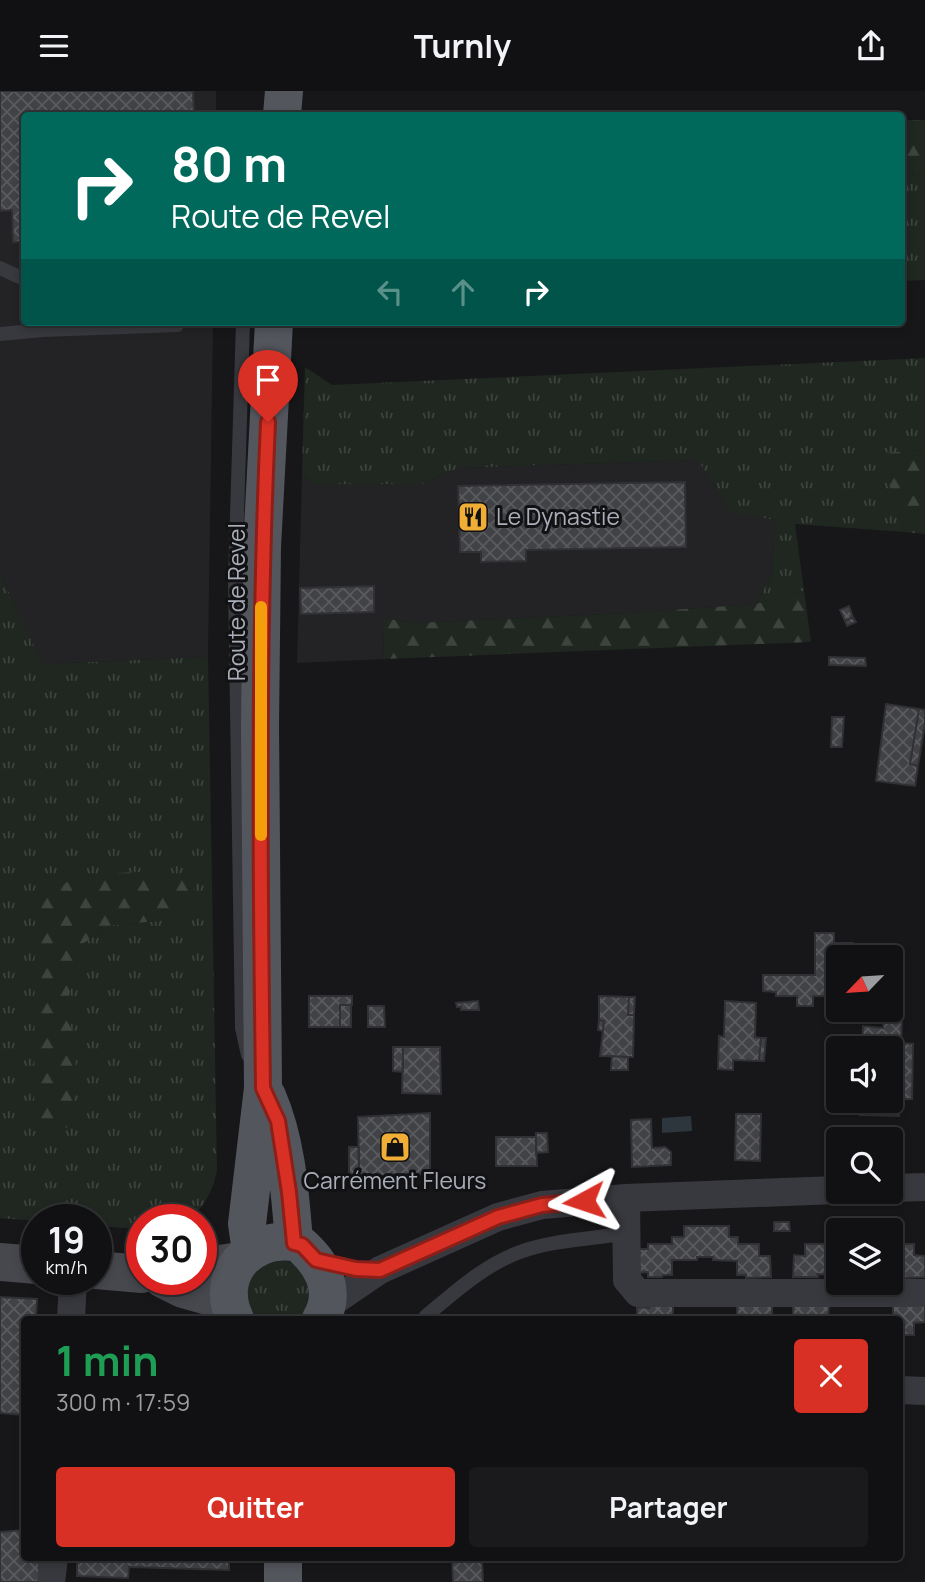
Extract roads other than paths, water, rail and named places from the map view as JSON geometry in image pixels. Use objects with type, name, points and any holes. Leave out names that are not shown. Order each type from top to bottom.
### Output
[{"type":"main road","points":[[282,112],[284,91]]},
{"type":"main road","name":"Route de Revel","points":[[232,1313],[227,1291],[231,1275],[245,1256],[263,1088],[261,616],[274,326]]},
{"type":"main road","name":"Route de Revel","points":[[263,1088],[278,1121],[289,1192],[305,1251],[324,1274],[328,1290],[324,1313]]},
{"type":"main road","points":[[245,1256],[272,1243],[305,1251]]},
{"type":"main road","points":[[283,1582],[284,1561]]},
{"type":"street","points":[[903,1188],[925,1187]]},
{"type":"street","points":[[324,1313],[380,1270],[498,1217],[542,1205],[626,1198],[826,1190]]},
{"type":"street","points":[[626,1198],[627,1280],[638,1293],[925,1293]]},
{"type":"street","points":[[305,1251],[356,1269],[380,1270]]},
{"type":"street","points":[[217,1263],[245,1256]]},
{"type":"street","points":[[0,1262],[21,1264]]},
{"type":"street","points":[[71,1316],[72,1295]]},
{"type":"street","points":[[204,1295],[215,1298],[232,1313]]},
{"type":"street","points":[[903,1390],[925,1391]]},
{"type":"street","points":[[51,1582],[54,1561]]},
{"type":"lane","points":[[0,268],[21,278]]},
{"type":"lane","points":[[0,334],[83,326]]},
{"type":"lane","name":"Route de Revel","points":[[243,326],[235,580],[242,1028],[245,1049],[263,1088]]},
{"type":"lane","points":[[426,1316],[474,1276],[520,1252],[627,1233]]},
{"type":"place","name":"Le Dynastie","points":[[473,517]]},
{"type":"place","name":"Carrément Fleurs","points":[[395,1147]]}]
